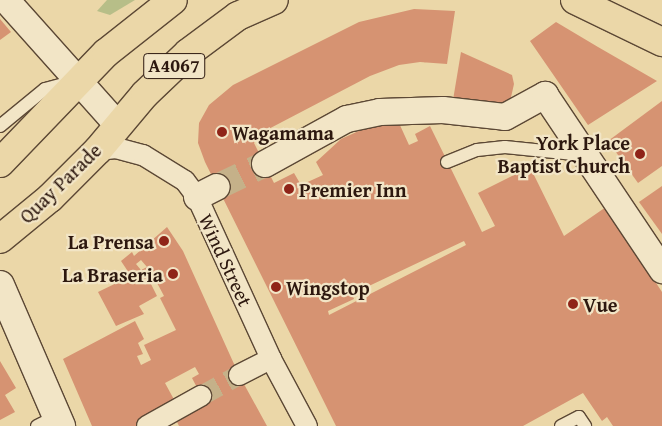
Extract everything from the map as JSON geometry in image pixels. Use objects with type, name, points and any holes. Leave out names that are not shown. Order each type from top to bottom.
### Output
[{"type":"main road","name":"A4067","points":[[0,163],[78,80],[133,30],[173,0]]},
{"type":"main road","name":"A4067","points":[[117,124],[195,48],[238,16],[274,0]]},
{"type":"main road","points":[[575,0],[662,42]]},
{"type":"main road","name":"Quay Parade","points":[[0,239],[50,198],[98,150],[117,124]]},
{"type":"street","points":[[6,0],[117,124]]},
{"type":"street","points":[[265,164],[347,119],[380,112],[425,111],[506,117],[545,95],[662,269]]},
{"type":"street","name":"Wind Street","points":[[98,150],[116,148],[156,162],[185,181],[207,192],[271,359],[307,426]]},
{"type":"street","points":[[0,285],[52,423]]},
{"type":"street","points":[[239,375],[271,359]]},
{"type":"street","points":[[147,426],[201,396]]},
{"type":"lane","points":[[0,126],[44,89],[78,80]]},
{"type":"lane","points":[[447,162],[476,150],[538,149],[586,155]]},
{"type":"lane","points":[[561,426],[579,417],[585,426]]},
{"type":"green space","points":[[107,0],[135,0],[110,15],[97,11]]},
{"type":"building","points":[[414,9],[455,11],[447,64],[420,62],[399,65],[370,76],[259,134],[254,143],[274,183],[294,173],[301,185],[323,175],[316,162],[341,139],[372,125],[399,123],[409,145],[418,141],[415,134],[430,126],[482,232],[495,226],[478,193],[530,167],[564,236],[606,207],[662,292],[662,426],[613,426],[607,417],[602,421],[583,393],[523,426],[336,426],[205,162],[198,143],[199,123],[209,105],[233,85],[359,22]],"holes":[[[464,241],[466,245],[329,315],[328,311],[354,299],[352,294]]]},
{"type":"building","points":[[0,19],[11,32],[0,40]]},
{"type":"building","points":[[556,22],[657,81],[588,125],[530,41]]},
{"type":"building","points":[[461,52],[512,75],[514,84],[509,106],[452,106]]},
{"type":"building","name":"York Place Baptist Church","points":[[662,101],[662,166],[638,183],[608,141]]},
{"type":"building","points":[[662,186],[662,234],[639,202]]},
{"type":"building","points":[[167,227],[183,251],[239,375],[267,426],[179,426],[177,422],[206,405],[192,378],[199,374],[195,367],[165,383],[177,405],[140,426],[92,426],[63,359],[135,321],[144,339],[138,343],[143,354],[137,356],[141,365],[151,360],[144,345],[176,330],[160,298],[164,296],[155,279],[150,282],[157,296],[139,306],[144,314],[116,326],[98,292],[131,276],[121,261],[132,252],[134,256]],"holes":[[[141,260],[147,267],[141,270],[136,264]]]},
{"type":"building","points":[[0,361],[16,388],[5,395],[15,412],[0,420]]},
{"type":"tunnel","points":[[217,187],[265,164]]},
{"type":"tunnel","points":[[201,396],[239,375]]},
{"type":"place","name":"Wagamama","points":[[222,132]]},
{"type":"place","name":"York Place Baptist Church","points":[[640,154]]},
{"type":"place","name":"Premier Inn","points":[[289,189]]},
{"type":"place","name":"La Prensa","points":[[164,241]]},
{"type":"place","name":"La Braseria","points":[[173,274]]},
{"type":"place","name":"Wingstop","points":[[276,287]]},
{"type":"place","name":"Vue","points":[[573,304]]}]
